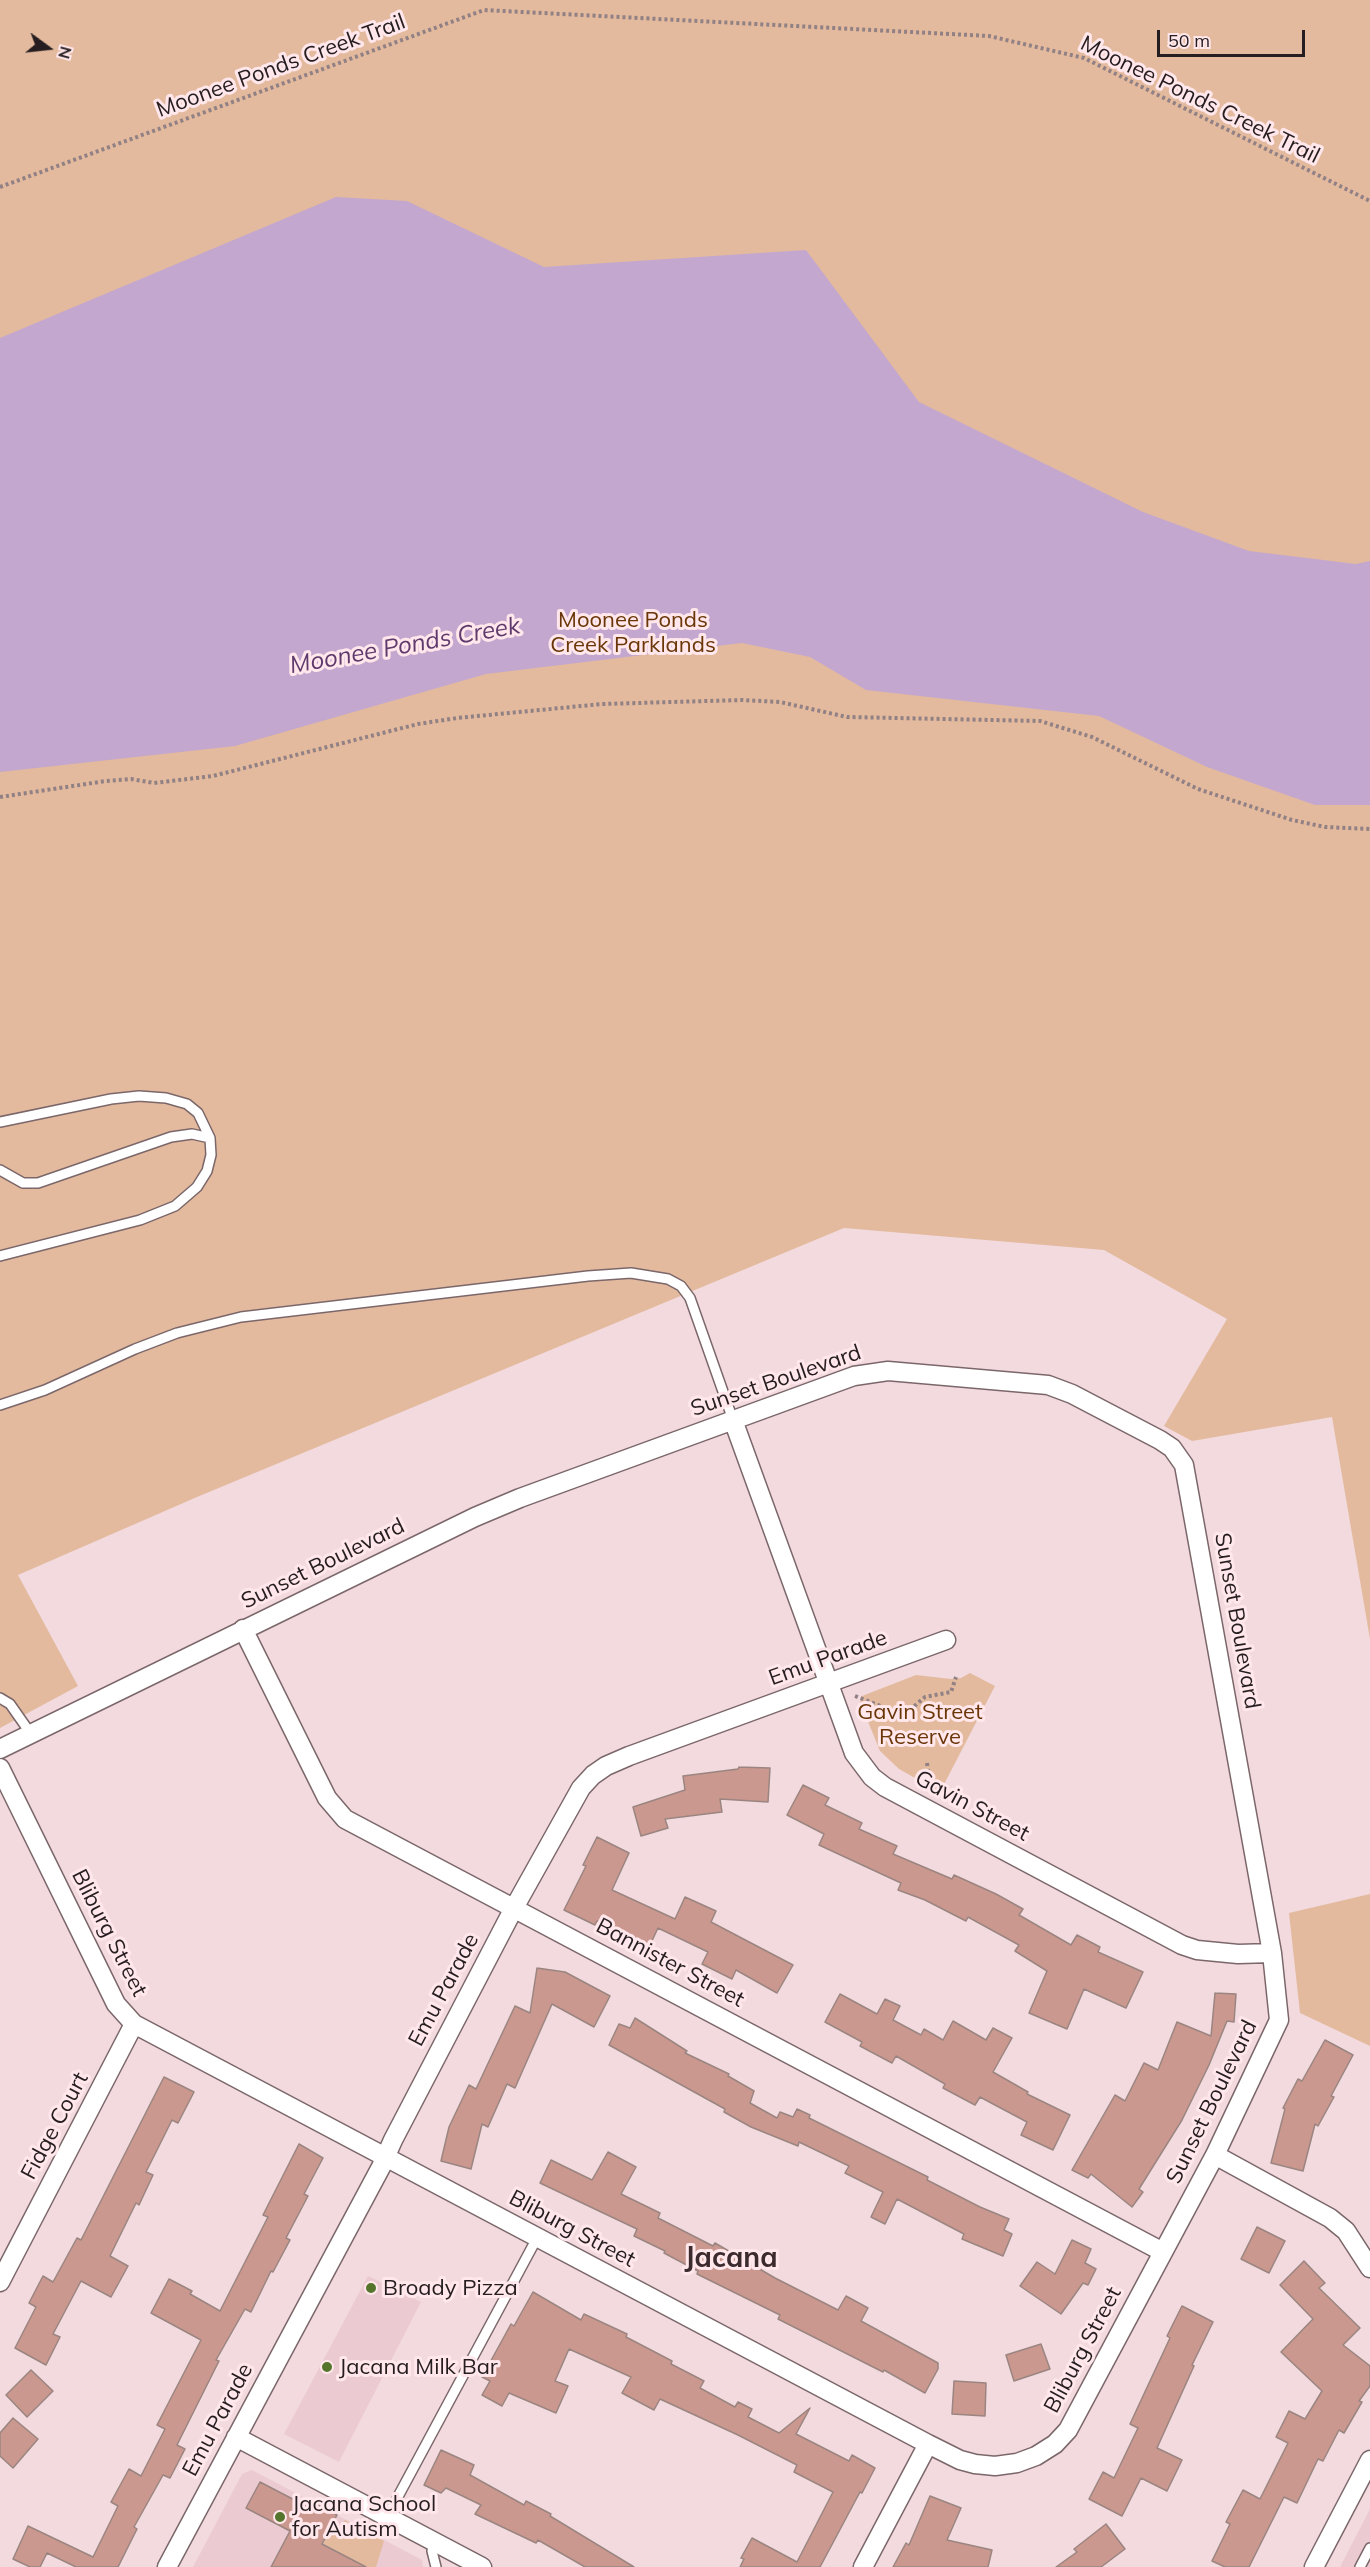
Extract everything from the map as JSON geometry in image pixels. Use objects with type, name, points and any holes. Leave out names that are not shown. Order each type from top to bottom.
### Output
[{"type":"street","name":"Sunset Boulevard","points":[[0,1749],[502,1505],[854,1376],[888,1371],[1048,1385],[1072,1394],[1172,1448],[1180,1457],[1187,1475],[1272,1953],[1279,2020],[1215,2156],[1162,2252]]},
{"type":"street","name":"Gavin Street","points":[[733,1420],[854,1753],[872,1778],[1182,1945],[1211,1952],[1272,1953]]},
{"type":"street","name":"Bannister Street","points":[[243,1629],[327,1798],[337,1811],[355,1824],[1162,2252]]},
{"type":"street","name":"Emu Parade","points":[[167,2567],[514,1908],[581,1788],[593,1774],[629,1756],[946,1640]]},
{"type":"street","name":"Bliburg Street","points":[[0,1768],[116,2004],[134,2024],[960,2460],[995,2466],[1017,2463],[1036,2456],[1055,2444],[1068,2430],[1079,2411],[1162,2252]]},
{"type":"street","name":"Fidge Court","points":[[0,2282],[134,2024]]},
{"type":"street","points":[[1215,2156],[1330,2218],[1346,2231],[1370,2268]]},
{"type":"street","points":[[236,2438],[482,2567]]},
{"type":"street","points":[[863,2567],[928,2444]]},
{"type":"street","points":[[1314,2567],[1370,2460]]},
{"type":"lane","points":[[0,1122],[100,1100],[139,1096],[157,1098],[187,1104],[198,1113],[210,1138],[211,1155],[207,1171],[197,1187],[175,1206],[140,1220],[0,1256]]},
{"type":"lane","points":[[0,1170],[23,1183],[38,1183],[171,1137],[192,1134],[210,1138]]},
{"type":"lane","points":[[0,1405],[45,1390],[135,1349],[177,1333],[241,1317],[576,1277],[631,1273],[668,1279],[681,1286],[690,1298],[733,1420]]},
{"type":"lane","points":[[0,1698],[10,1704],[31,1734]]},
{"type":"lane","points":[[387,2517],[537,2238]]},
{"type":"lane","points":[[435,2542],[432,2551],[436,2567]]},
{"type":"lane","points":[[1360,2567],[1370,2548]]},
{"type":"path","name":"Moonee Ponds Creek Trail","points":[[0,187],[484,10],[989,36],[1084,58],[1370,201]]},
{"type":"path","points":[[0,797],[106,781],[131,779],[154,783],[213,777],[418,724],[457,718],[602,704],[742,700],[780,702],[847,717],[1040,721],[1092,737],[1198,789],[1292,820],[1325,827],[1370,829]]},
{"type":"path","points":[[855,1696],[904,1715],[925,1697],[951,1692],[956,1677]]},
{"type":"path","points":[[927,1762],[932,1790]]},
{"type":"shaded area","points":[[368,2276],[421,2302],[339,2462],[284,2434]]},
{"type":"shaded area","name":"Jacana School for Autism","points":[[252,2470],[422,2560],[423,2567],[193,2567],[242,2474]]},
{"type":"shaded area","points":[[1370,2509],[1370,2567],[1340,2567]]},
{"type":"green space","name":"Moonee Ponds Creek Parklands","points":[[0,0],[1370,0],[1370,1639],[1332,1417],[1192,1441],[1164,1426],[1227,1319],[1104,1250],[844,1228],[197,1497],[18,1575],[78,1686],[0,1728]]},
{"type":"green space","name":"Gavin Street Reserve","points":[[970,1673],[995,1686],[940,1792],[899,1769],[880,1751],[860,1702],[862,1696],[916,1675],[951,1679],[961,1678]]},
{"type":"green space","points":[[1370,1894],[1370,2046],[1300,2013],[1289,1913]]},
{"type":"green space","points":[[345,2520],[384,2541],[376,2567],[366,2567],[322,2543],[329,2531],[337,2535]]},
{"type":"water","name":"Moonee Ponds Creek","points":[[336,197],[407,201],[544,267],[806,250],[919,402],[1143,512],[1249,551],[1356,564],[1370,561],[1370,805],[1315,805],[1207,767],[1099,716],[866,690],[810,657],[742,643],[486,674],[235,746],[0,772],[0,338]]},
{"type":"building","points":[[739,1767],[770,1768],[768,1802],[720,1799],[722,1812],[665,1819],[668,1828],[641,1836],[633,1807],[685,1790],[683,1776],[738,1769]]},
{"type":"building","points":[[803,1785],[829,1798],[825,1805],[862,1823],[859,1829],[897,1846],[893,1854],[952,1879],[954,1875],[996,1894],[1023,1909],[1019,1915],[1071,1945],[1077,1935],[1100,1947],[1098,1952],[1143,1972],[1126,2008],[1084,1989],[1067,2029],[1029,2013],[1047,1971],[1015,1951],[1019,1945],[968,1917],[966,1921],[925,1900],[898,1890],[901,1883],[819,1845],[824,1834],[787,1815]]},
{"type":"building","points":[[597,1837],[629,1853],[612,1890],[675,1919],[685,1897],[716,1911],[711,1922],[793,1965],[777,1993],[736,1970],[732,1979],[702,1964],[708,1952],[658,1928],[650,1945],[597,1921],[595,1925],[564,1910],[586,1866],[583,1865]]},
{"type":"building","points":[[537,1968],[565,1972],[610,1996],[594,2027],[552,2004],[515,2088],[507,2084],[488,2127],[482,2124],[471,2169],[441,2161],[449,2127],[469,2085],[476,2089],[515,2006],[530,2013]]},
{"type":"building","points":[[1215,1993],[1236,1994],[1234,2022],[1227,2021],[1209,2065],[1182,2120],[1139,2189],[1143,2192],[1132,2207],[1091,2174],[1088,2178],[1072,2170],[1115,2095],[1125,2101],[1144,2063],[1158,2070],[1177,2022],[1211,2036]]},
{"type":"building","points":[[840,1994],[877,2014],[885,1999],[900,2006],[893,2020],[921,2035],[924,2029],[943,2040],[953,2021],[986,2040],[993,2028],[1012,2038],[993,2072],[1028,2092],[1027,2094],[1070,2115],[1053,2150],[1021,2135],[1027,2122],[980,2097],[975,2105],[943,2088],[945,2084],[896,2056],[892,2063],[860,2046],[862,2042],[825,2022]]},
{"type":"building","points":[[635,2018],[687,2051],[685,2053],[729,2074],[728,2076],[754,2091],[750,2103],[777,2118],[780,2112],[793,2117],[797,2109],[810,2115],[809,2118],[928,2177],[927,2180],[1009,2219],[1004,2230],[1012,2234],[1003,2256],[962,2239],[964,2234],[897,2199],[885,2224],[871,2217],[883,2192],[845,2173],[849,2166],[799,2142],[798,2146],[751,2127],[724,2112],[725,2109],[609,2045],[619,2024],[630,2028]]},
{"type":"building","points":[[1325,2040],[1353,2055],[1331,2096],[1334,2097],[1318,2126],[1315,2124],[1303,2171],[1271,2163],[1285,2109],[1283,2108],[1298,2079],[1302,2081]]},
{"type":"building","points":[[164,2077],[194,2092],[178,2123],[172,2120],[146,2172],[153,2175],[139,2205],[136,2203],[110,2256],[128,2266],[111,2297],[81,2281],[53,2334],[60,2337],[46,2365],[15,2348],[36,2307],[29,2303],[43,2276],[53,2282],[77,2238],[81,2240]]},
{"type":"building","points":[[299,2144],[323,2158],[304,2194],[308,2196],[286,2238],[290,2240],[273,2272],[271,2271],[251,2312],[245,2309],[216,2360],[219,2361],[177,2445],[185,2449],[170,2478],[163,2475],[134,2527],[137,2529],[118,2567],[76,2567],[47,2553],[40,2567],[30,2567],[13,2559],[28,2526],[93,2557],[118,2506],[111,2502],[129,2469],[141,2476],[165,2429],[157,2425],[201,2340],[151,2313],[169,2279],[192,2291],[190,2294],[220,2311],[268,2217],[263,2215]]},
{"type":"building","points":[[608,2152],[636,2167],[621,2194],[660,2213],[658,2218],[713,2246],[715,2243],[775,2278],[838,2310],[846,2296],[868,2308],[861,2321],[938,2363],[938,2369],[925,2393],[884,2370],[883,2372],[778,2319],[780,2315],[697,2274],[698,2271],[664,2253],[665,2251],[634,2236],[637,2229],[540,2183],[551,2160],[592,2180]]},
{"type":"building","points":[[1257,2227],[1285,2241],[1269,2273],[1241,2259]]},
{"type":"building","points":[[1072,2240],[1091,2249],[1085,2263],[1096,2269],[1088,2285],[1083,2283],[1061,2314],[1020,2286],[1037,2262],[1055,2274]]},
{"type":"building","points":[[1304,2261],[1325,2283],[1319,2288],[1360,2328],[1343,2345],[1370,2366],[1370,2386],[1359,2401],[1362,2402],[1344,2433],[1339,2430],[1323,2461],[1318,2459],[1297,2503],[1284,2497],[1249,2567],[1225,2567],[1212,2561],[1230,2524],[1226,2522],[1243,2490],[1260,2499],[1288,2443],[1276,2437],[1289,2411],[1305,2419],[1322,2391],[1281,2352],[1313,2319],[1280,2285]]},
{"type":"building","points":[[533,2292],[581,2320],[584,2314],[627,2334],[626,2337],[704,2381],[700,2388],[735,2407],[738,2402],[752,2409],[748,2417],[779,2433],[810,2408],[796,2434],[849,2461],[852,2455],[875,2468],[820,2567],[740,2567],[744,2559],[741,2558],[752,2538],[797,2562],[833,2492],[794,2472],[797,2465],[738,2435],[660,2399],[654,2410],[622,2393],[631,2377],[569,2349],[555,2381],[568,2386],[556,2413],[509,2393],[502,2406],[482,2395],[490,2381],[482,2377],[511,2324],[514,2326]]},
{"type":"building","points":[[1182,2306],[1213,2322],[1157,2448],[1182,2460],[1167,2491],[1141,2478],[1122,2516],[1089,2499],[1103,2472],[1114,2478],[1138,2428],[1130,2424],[1170,2338],[1167,2336]]},
{"type":"building","points":[[1041,2344],[1050,2369],[1014,2381],[1006,2355]]},
{"type":"building","points":[[31,2370],[53,2391],[27,2417],[6,2395]]},
{"type":"building","points":[[954,2381],[986,2383],[985,2416],[952,2414]]},
{"type":"building","points":[[13,2418],[38,2439],[13,2468],[0,2456],[0,2433]]},
{"type":"building","points":[[441,2450],[474,2465],[470,2475],[524,2505],[526,2501],[551,2514],[550,2516],[634,2567],[585,2567],[538,2540],[536,2543],[475,2514],[481,2505],[446,2488],[441,2493],[424,2485]]},
{"type":"building","points":[[260,2482],[308,2507],[311,2501],[337,2515],[322,2544],[366,2567],[271,2567],[290,2531],[246,2508]]},
{"type":"building","points":[[930,2496],[961,2508],[947,2540],[992,2550],[988,2567],[893,2567],[906,2543],[909,2545]]},
{"type":"building","points":[[1106,2524],[1125,2549],[1101,2567],[1056,2567],[1077,2552],[1074,2549]]},
{"type":"place","name":"Broady Pizza","points":[[371,2288]]},
{"type":"place","name":"Jacana Milk Bar","points":[[327,2367]]},
{"type":"place","name":"Jacana School for Autism","points":[[280,2517]]},
{"type":"district","name":"Jacana","points":[[731,2259]]}]
